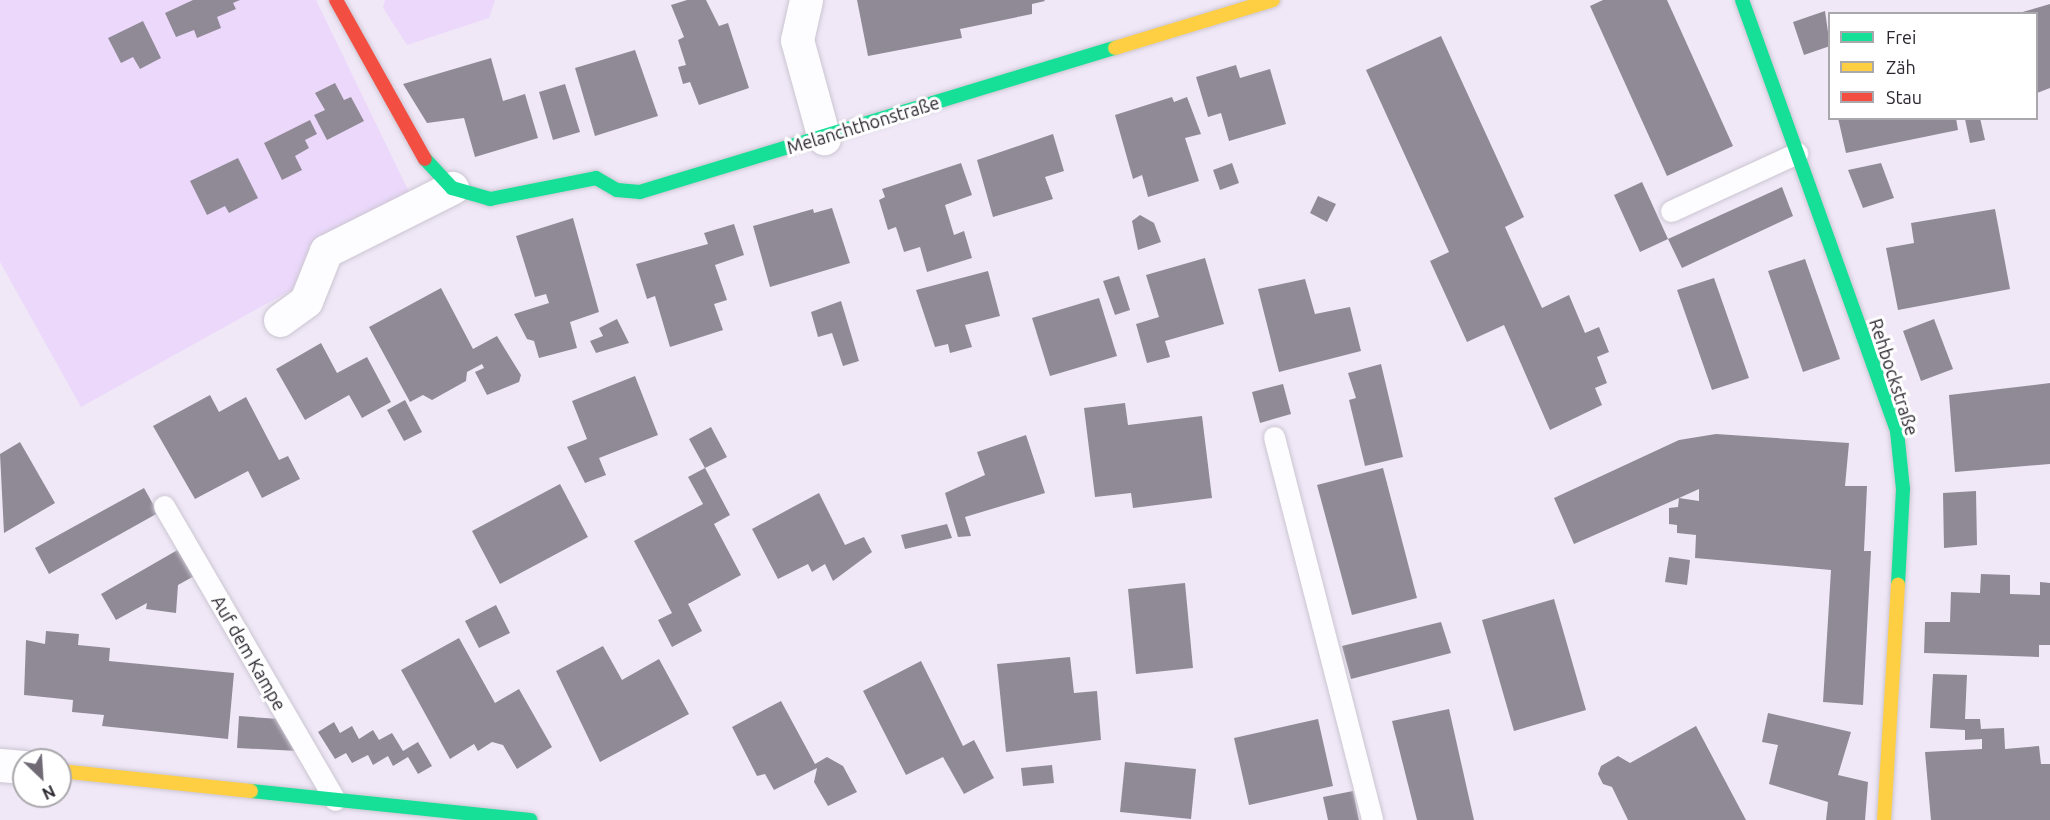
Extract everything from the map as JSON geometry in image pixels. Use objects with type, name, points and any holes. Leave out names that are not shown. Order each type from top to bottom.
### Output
[{"type":"street","points":[[280,320],[306,301],[326,251],[452,188],[421,155],[336,0]]},
{"type":"street","points":[[806,0],[797,40],[824,138]]},
{"type":"street","name":"Melanchthonstraße","points":[[452,188],[490,199],[596,178],[617,190],[640,192],[1273,0]]},
{"type":"street","name":"Rehbockstraße","points":[[1742,0],[1897,431],[1903,489],[1884,820]]},
{"type":"street","points":[[72,772],[530,820]]},
{"type":"lane","points":[[1671,211],[1797,153]]},
{"type":"lane","points":[[1274,437],[1371,820]]},
{"type":"lane","name":"Auf dem Kampe","points":[[164,506],[335,800]]},
{"type":"shaded area","points":[[0,0],[316,0],[409,192],[310,246],[293,289],[81,407],[0,262]]},
{"type":"shaded area","points":[[385,0],[495,0],[489,18],[407,45],[383,8]]},
{"type":"building","points":[[193,0],[240,0],[233,3],[236,9],[217,17],[221,28],[197,38],[194,30],[176,37],[165,13]]},
{"type":"building","points":[[687,0],[706,0],[719,26],[728,23],[749,88],[699,105],[690,82],[683,84],[678,67],[686,65],[678,40],[684,37],[671,5]]},
{"type":"building","points":[[857,0],[1045,1],[1032,4],[1032,14],[960,29],[962,38],[868,56]]},
{"type":"building","points":[[1603,0],[1667,0],[1733,146],[1667,176],[1590,6]]},
{"type":"building","points":[[2050,4],[2050,88],[2038,93],[2038,12],[2022,12]]},
{"type":"building","points":[[1825,11],[1828,47],[1804,55],[1793,22]]},
{"type":"building","points":[[143,21],[161,58],[140,69],[133,57],[121,63],[108,38]]},
{"type":"building","points":[[1441,36],[1524,217],[1505,227],[1542,308],[1569,295],[1585,333],[1599,327],[1609,352],[1597,357],[1607,383],[1595,388],[1602,405],[1550,430],[1504,325],[1467,342],[1430,261],[1449,252],[1366,70]]},
{"type":"building","points":[[635,50],[658,116],[595,136],[575,68]]},
{"type":"building","points":[[491,58],[503,101],[525,94],[538,138],[475,157],[464,118],[427,123],[403,84]]},
{"type":"building","points":[[1236,65],[1240,78],[1270,69],[1286,124],[1229,141],[1221,113],[1208,117],[1196,77]]},
{"type":"building","points":[[335,83],[344,100],[351,97],[364,121],[327,140],[314,115],[325,110],[315,93]]},
{"type":"building","points":[[565,84],[580,132],[553,140],[539,92]]},
{"type":"building","points":[[1172,97],[1174,102],[1187,97],[1201,134],[1185,138],[1199,181],[1148,197],[1142,175],[1133,179],[1115,115]]},
{"type":"building","points":[[310,120],[317,134],[305,140],[309,148],[295,156],[302,170],[282,180],[264,143]]},
{"type":"building","points":[[1838,120],[1956,120],[1958,130],[1846,153]]},
{"type":"building","points":[[1965,120],[1980,120],[1985,140],[1970,143]]},
{"type":"building","points":[[1053,134],[1064,171],[1045,177],[1053,199],[993,217],[977,160]]},
{"type":"building","points":[[238,158],[258,198],[229,213],[225,206],[207,215],[190,181]]},
{"type":"building","points":[[961,163],[972,195],[945,205],[954,235],[964,231],[972,258],[927,272],[920,247],[904,252],[896,227],[888,230],[879,200],[885,197],[882,189]]},
{"type":"building","points":[[1232,163],[1239,183],[1220,190],[1213,170]]},
{"type":"building","points":[[1881,163],[1894,198],[1863,208],[1848,170]]},
{"type":"building","points":[[1642,182],[1668,239],[1640,252],[1614,195]]},
{"type":"building","points":[[1782,187],[1793,216],[1682,268],[1668,239]]},
{"type":"building","points":[[1318,196],[1336,204],[1327,222],[1310,213]]},
{"type":"building","points":[[832,208],[850,263],[770,287],[753,226],[813,209],[814,213]]},
{"type":"building","points":[[1995,209],[2010,289],[1898,310],[1886,248],[1914,243],[1911,223]]},
{"type":"building","points":[[1140,215],[1154,223],[1161,242],[1138,250],[1132,221]]},
{"type":"building","points":[[573,218],[599,312],[570,322],[577,348],[539,358],[534,341],[527,339],[514,314],[549,303],[546,294],[535,297],[516,236]]},
{"type":"building","points":[[734,224],[744,255],[715,265],[727,300],[714,304],[723,330],[670,347],[655,296],[647,299],[636,264],[708,244],[704,233]]},
{"type":"building","points":[[1205,258],[1224,324],[1165,341],[1170,357],[1147,363],[1136,324],[1159,317],[1146,275]]},
{"type":"building","points":[[1805,259],[1840,359],[1803,372],[1768,271]]},
{"type":"building","points":[[988,271],[1000,316],[965,325],[972,347],[950,353],[948,344],[935,347],[916,290]]},
{"type":"building","points":[[1119,276],[1130,310],[1115,315],[1103,281]]},
{"type":"building","points":[[1714,278],[1749,378],[1712,390],[1677,290]]},
{"type":"building","points":[[1305,279],[1315,314],[1350,307],[1361,351],[1279,372],[1258,289]]},
{"type":"building","points":[[441,288],[473,349],[497,336],[521,375],[519,382],[487,395],[475,372],[484,368],[482,364],[467,372],[466,381],[432,400],[423,395],[410,402],[369,327]]},
{"type":"building","points":[[1099,298],[1117,356],[1050,376],[1032,318]]},
{"type":"building","points":[[841,301],[859,361],[843,366],[832,333],[818,337],[811,312]]},
{"type":"building","points":[[617,319],[629,343],[596,353],[590,341],[603,336],[599,328]]},
{"type":"building","points":[[1934,319],[1953,369],[1921,381],[1903,331]]},
{"type":"building","points":[[321,343],[337,373],[367,357],[391,402],[362,418],[349,395],[305,420],[276,369]]},
{"type":"building","points":[[1381,364],[1403,457],[1365,466],[1349,400],[1356,398],[1348,373]]},
{"type":"building","points":[[635,376],[658,435],[599,458],[606,475],[585,483],[567,447],[587,439],[572,401]]},
{"type":"building","points":[[2050,383],[2050,464],[1955,472],[1949,395]]},
{"type":"building","points":[[1283,384],[1291,414],[1260,423],[1252,392]]},
{"type":"building","points":[[210,395],[219,412],[246,397],[279,460],[288,456],[300,479],[262,498],[248,471],[195,499],[153,426]]},
{"type":"building","points":[[405,400],[422,432],[404,441],[387,410]]},
{"type":"building","points":[[1125,403],[1128,425],[1202,416],[1212,498],[1133,508],[1131,493],[1095,497],[1084,408]]},
{"type":"building","points":[[711,427],[727,457],[705,468],[689,439]]},
{"type":"building","points":[[1716,434],[1849,443],[1845,486],[1867,486],[1864,551],[1871,551],[1863,705],[1823,702],[1831,570],[1695,558],[1696,535],[1677,533],[1677,525],[1669,524],[1669,508],[1678,507],[1679,498],[1574,544],[1554,498],[1679,440]],"holes":[[[1699,489],[1699,501],[1679,498]]]},
{"type":"building","points":[[1026,435],[1045,493],[965,517],[971,536],[958,537],[945,493],[985,475],[977,452]]},
{"type":"building","points":[[20,442],[55,503],[4,533],[0,454]]},
{"type":"building","points":[[705,468],[730,515],[714,524],[741,575],[688,604],[702,631],[672,647],[658,620],[672,613],[634,541],[703,504],[688,477]]},
{"type":"building","points":[[1383,468],[1417,598],[1352,615],[1317,485]]},
{"type":"building","points":[[560,484],[588,537],[500,584],[472,531]]},
{"type":"building","points":[[144,488],[158,513],[49,574],[35,548]]},
{"type":"building","points":[[1976,491],[1977,545],[1944,548],[1943,493]]},
{"type":"building","points":[[819,493],[845,545],[864,537],[872,552],[833,581],[825,564],[812,572],[808,564],[778,579],[752,529]]},
{"type":"building","points":[[947,524],[952,538],[905,549],[901,535]]},
{"type":"building","points":[[181,548],[196,575],[178,585],[176,613],[146,609],[147,603],[116,620],[101,594]]},
{"type":"building","points":[[1669,557],[1690,560],[1687,585],[1665,582]]},
{"type":"building","points":[[1981,574],[2010,575],[2010,594],[2040,595],[2040,582],[2050,583],[2050,645],[2039,645],[2039,657],[1924,653],[1925,622],[1950,622],[1951,592],[1980,593]]},
{"type":"building","points":[[1185,583],[1193,668],[1136,674],[1128,589]]},
{"type":"building","points":[[1554,599],[1586,710],[1514,731],[1482,620]]},
{"type":"building","points":[[496,605],[510,633],[479,648],[465,621]]},
{"type":"building","points":[[1441,622],[1451,653],[1351,679],[1342,646]]},
{"type":"building","points":[[46,631],[79,634],[78,645],[110,648],[109,661],[234,673],[228,739],[102,726],[104,715],[72,712],[73,700],[24,695],[26,640],[45,644]]},
{"type":"building","points":[[459,638],[495,703],[519,689],[552,747],[517,769],[503,745],[492,742],[478,751],[474,744],[450,759],[401,670]]},
{"type":"building","points":[[603,646],[622,680],[659,659],[689,714],[600,762],[556,671]]},
{"type":"building","points":[[1070,657],[1074,693],[1097,691],[1101,740],[1006,752],[997,664]]},
{"type":"building","points":[[921,661],[963,746],[974,740],[994,778],[964,794],[943,757],[906,775],[863,691]]},
{"type":"building","points":[[1933,674],[1967,675],[1965,719],[1980,719],[1981,729],[2004,728],[2005,749],[2039,746],[2041,764],[2050,764],[2050,820],[1931,820],[1925,752],[1982,749],[1982,739],[1965,740],[1965,730],[1930,728]]},
{"type":"building","points":[[781,701],[815,764],[827,757],[843,766],[857,792],[828,806],[814,782],[817,768],[774,790],[765,774],[757,776],[732,727]]},
{"type":"building","points":[[1449,709],[1474,820],[1417,820],[1392,721]]},
{"type":"building","points":[[1768,713],[1851,732],[1838,775],[1868,782],[1865,820],[1826,820],[1828,802],[1769,784],[1778,745],[1762,742]]},
{"type":"building","points":[[239,716],[279,719],[298,751],[237,748]]},
{"type":"building","points":[[1318,719],[1333,786],[1249,805],[1234,738]]},
{"type":"building","points":[[334,722],[340,733],[352,726],[359,739],[373,730],[379,740],[392,733],[403,751],[418,742],[432,766],[418,774],[408,757],[393,766],[388,756],[373,765],[368,755],[352,763],[346,753],[335,759],[318,732]]},
{"type":"building","points":[[1696,726],[1746,820],[1628,820],[1612,787],[1603,784],[1598,774],[1601,766],[1618,756],[1630,763]]},
{"type":"building","points":[[1125,762],[1196,769],[1191,819],[1120,812]]},
{"type":"building","points":[[1052,765],[1054,783],[1023,786],[1021,768]]},
{"type":"building","points":[[1353,791],[1359,820],[1328,820],[1323,797]]},
{"type":"traffic: fast","points":[[1742,0],[1897,431],[1903,489],[1898,584]]},
{"type":"traffic: fast","points":[[425,159],[452,188],[490,199],[596,178],[617,190],[640,192],[1115,48]]},
{"type":"traffic: fast","points":[[251,791],[530,820]]},
{"type":"traffic: slow","points":[[1115,48],[1273,0]]},
{"type":"traffic: slow","points":[[1884,820],[1898,584]]},
{"type":"traffic: slow","points":[[72,772],[251,791]]},
{"type":"traffic: jam","points":[[336,0],[425,159]]}]
